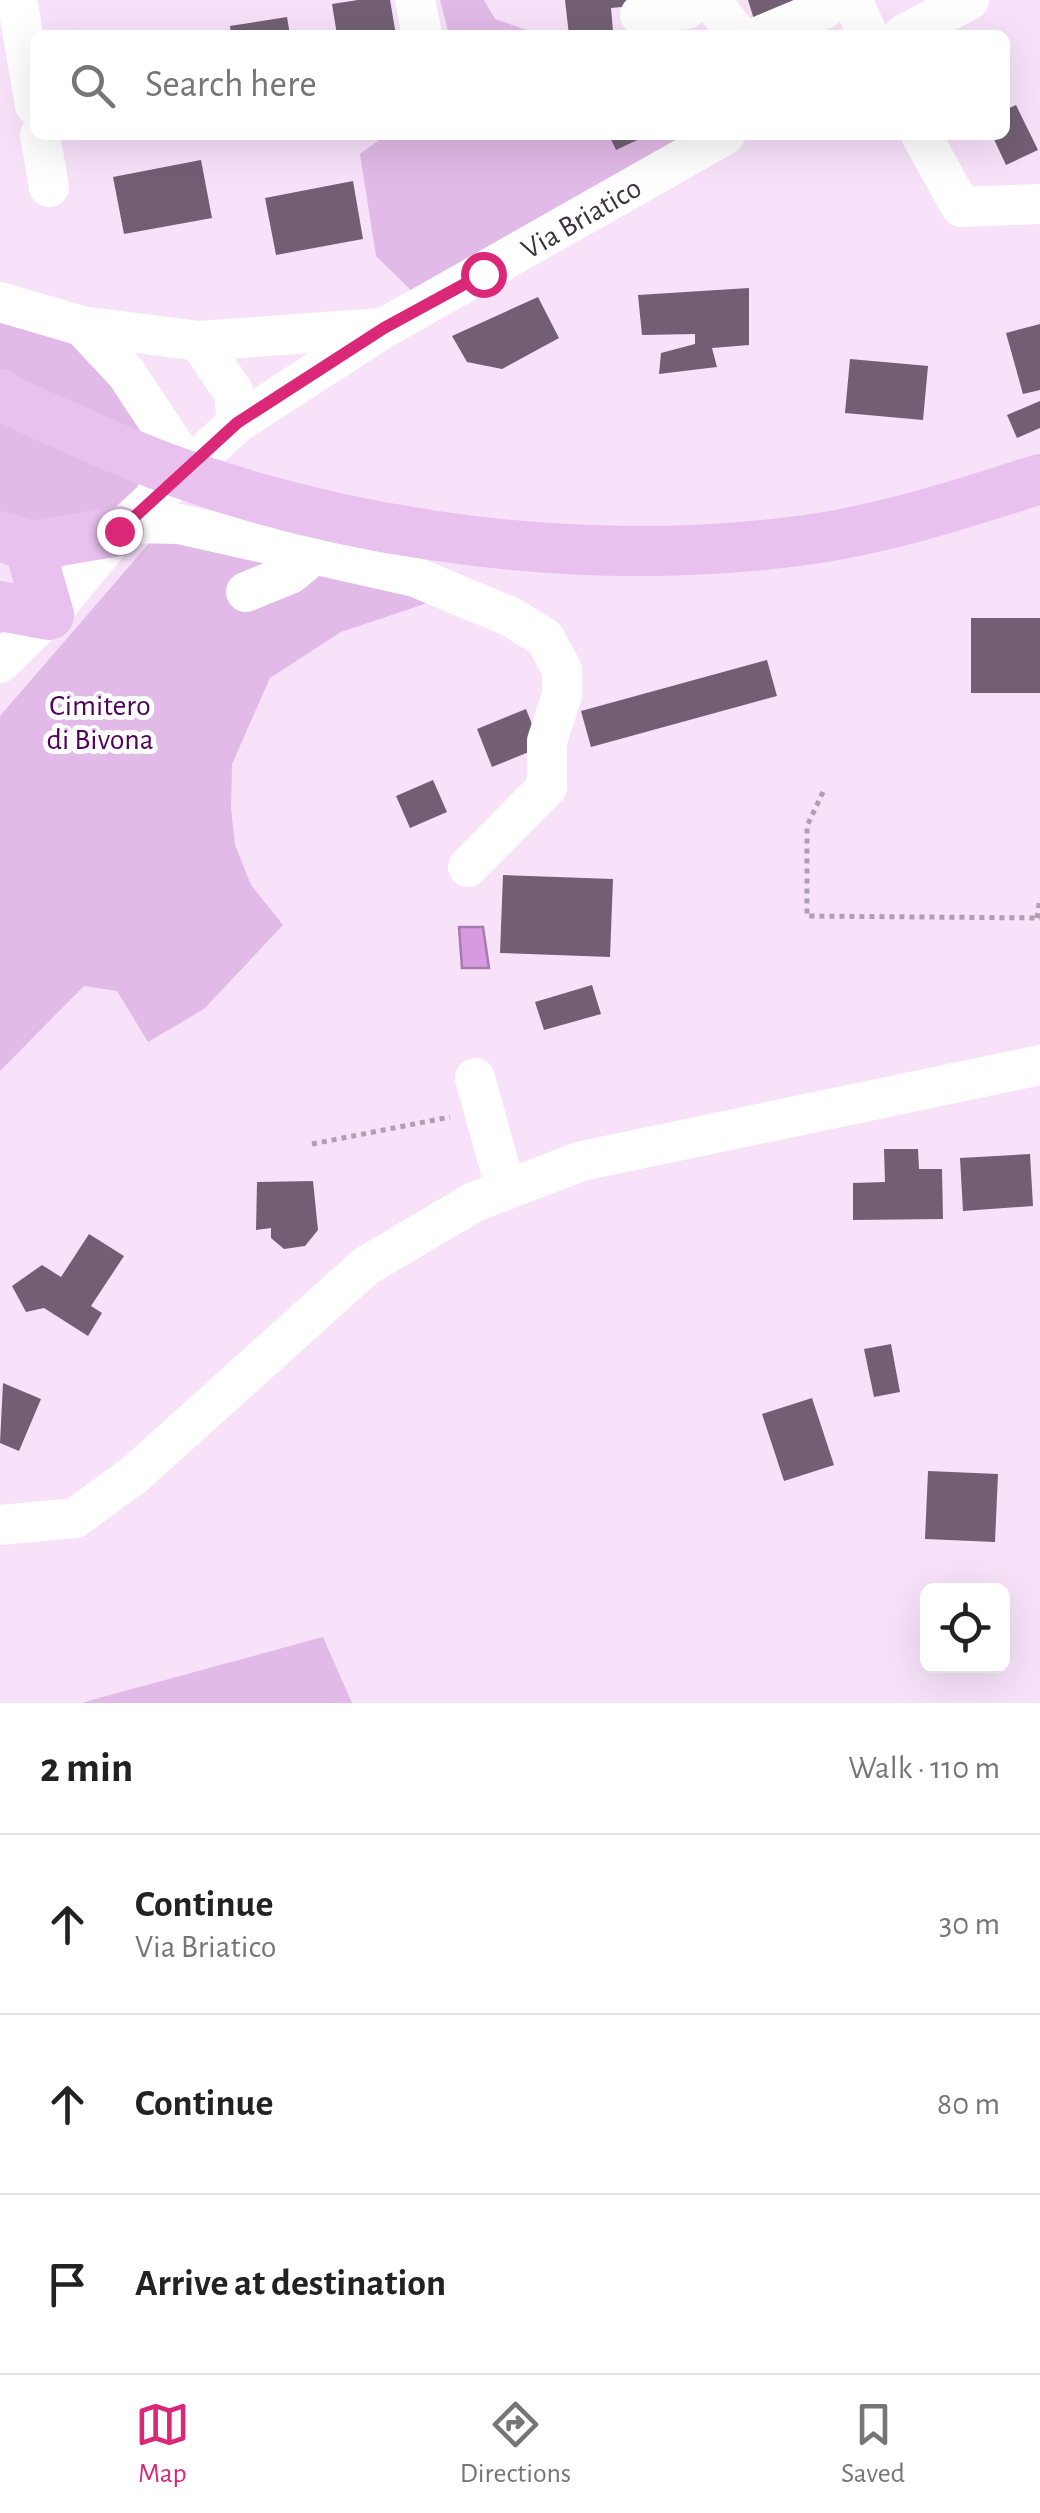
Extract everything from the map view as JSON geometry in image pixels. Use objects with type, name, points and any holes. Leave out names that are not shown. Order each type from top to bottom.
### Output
[{"type":"main road","points":[[0,394],[113,448],[224,490],[452,541],[638,549],[799,541],[954,507],[1040,480]]},
{"type":"main road","points":[[50,616],[14,541],[134,517]]},
{"type":"main road","points":[[0,606],[50,616]]},
{"type":"street","points":[[0,3],[17,0],[30,76]]},
{"type":"street","points":[[415,0],[421,30]]},
{"type":"street","points":[[640,15],[687,9],[690,0]]},
{"type":"street","points":[[710,0],[734,30]]},
{"type":"street","points":[[774,30],[824,9],[820,0]]},
{"type":"street","points":[[852,0],[866,30]]},
{"type":"street","points":[[912,30],[968,0]]},
{"type":"street","points":[[41,140],[49,187]]},
{"type":"street","name":"Via Briatico","points":[[134,517],[237,423],[384,328],[716,140]]},
{"type":"street","points":[[924,140],[961,207],[1040,204]]},
{"type":"street","points":[[0,302],[82,326],[198,341],[384,328]]},
{"type":"street","points":[[0,663],[50,616],[134,517],[174,446],[154,409],[82,326]]},
{"type":"street","points":[[154,409],[237,423],[234,392],[198,341]]},
{"type":"street","points":[[134,517],[416,577],[458,592],[544,638],[562,670],[562,694],[548,741],[548,787],[468,867]]},
{"type":"street","points":[[246,592],[290,574],[313,555]]},
{"type":"street","points":[[0,1525],[75,1518],[134,1475],[366,1266],[474,1202],[582,1161],[1040,1064]]},
{"type":"street","points":[[475,1078],[506,1190]]},
{"type":"path","points":[[823,792],[807,826],[807,916],[1038,918],[1040,898]]},
{"type":"path","points":[[312,1144],[446,1116],[490,1134]]},
{"type":"green space","points":[[440,0],[484,0],[495,19],[527,30],[448,30]]},
{"type":"green space","points":[[379,140],[716,140],[425,304],[376,256],[360,154]]},
{"type":"green space","points":[[0,302],[82,326],[154,409],[154,498],[0,536]]},
{"type":"green space","name":"Cimitero di Bivona","points":[[164,526],[457,593],[341,632],[270,678],[232,764],[231,808],[235,845],[251,885],[283,925],[204,1009],[148,1042],[117,991],[84,986],[0,1071],[0,716]]},
{"type":"green space","points":[[323,1637],[352,1703],[82,1703],[99,1698]]},
{"type":"shaded area","points":[[459,927],[483,927],[489,968],[462,968]]},
{"type":"building","points":[[390,0],[395,30],[336,30],[332,4]]},
{"type":"building","points":[[565,0],[663,0],[611,8],[613,30],[568,30]]},
{"type":"building","points":[[748,0],[805,0],[757,29]]},
{"type":"building","points":[[287,17],[289,30],[230,30],[230,26]]},
{"type":"building","points":[[1016,105],[1038,150],[1006,165],[994,140],[1010,140],[1010,108]]},
{"type":"building","points":[[611,140],[637,140],[616,150]]},
{"type":"building","points":[[201,160],[212,218],[124,234],[113,177]]},
{"type":"building","points":[[353,181],[363,239],[276,255],[265,198]]},
{"type":"building","points":[[749,288],[749,345],[712,348],[717,367],[659,374],[661,353],[695,344],[695,334],[642,335],[638,295]]},
{"type":"building","points":[[538,297],[559,338],[502,369],[467,362],[452,336]]},
{"type":"building","points":[[1040,324],[1040,390],[1023,394],[1006,333]]},
{"type":"building","points":[[850,359],[928,366],[923,420],[845,413]]},
{"type":"building","points":[[1040,401],[1040,428],[1017,438],[1007,415]]},
{"type":"building","points":[[971,618],[1040,618],[1040,693],[971,693]]},
{"type":"building","points":[[767,660],[777,696],[591,747],[581,711]]},
{"type":"building","points":[[526,709],[541,747],[492,767],[477,729]]},
{"type":"building","points":[[433,780],[447,812],[410,828],[396,796]]},
{"type":"building","points":[[503,875],[613,879],[610,957],[500,953]]},
{"type":"building","points":[[592,985],[601,1014],[544,1030],[535,1002]]},
{"type":"building","points":[[884,1149],[918,1149],[919,1169],[942,1169],[943,1219],[853,1220],[853,1183],[885,1182]]},
{"type":"building","points":[[1030,1154],[1033,1206],[963,1211],[960,1158]]},
{"type":"building","points":[[313,1181],[318,1230],[305,1246],[284,1249],[271,1238],[271,1228],[256,1230],[257,1182]]},
{"type":"building","points":[[89,1234],[124,1256],[91,1306],[102,1313],[88,1336],[44,1308],[26,1312],[12,1286],[42,1265],[61,1277]]},
{"type":"building","points":[[891,1344],[900,1392],[874,1397],[864,1349]]},
{"type":"building","points":[[3,1383],[41,1399],[19,1451],[0,1443]]},
{"type":"building","points":[[812,1398],[834,1465],[784,1481],[762,1414]]},
{"type":"building","points":[[928,1471],[998,1474],[995,1542],[925,1539]]},
{"type":"route","points":[[119,531],[237,423],[384,328],[483,274]]}]
